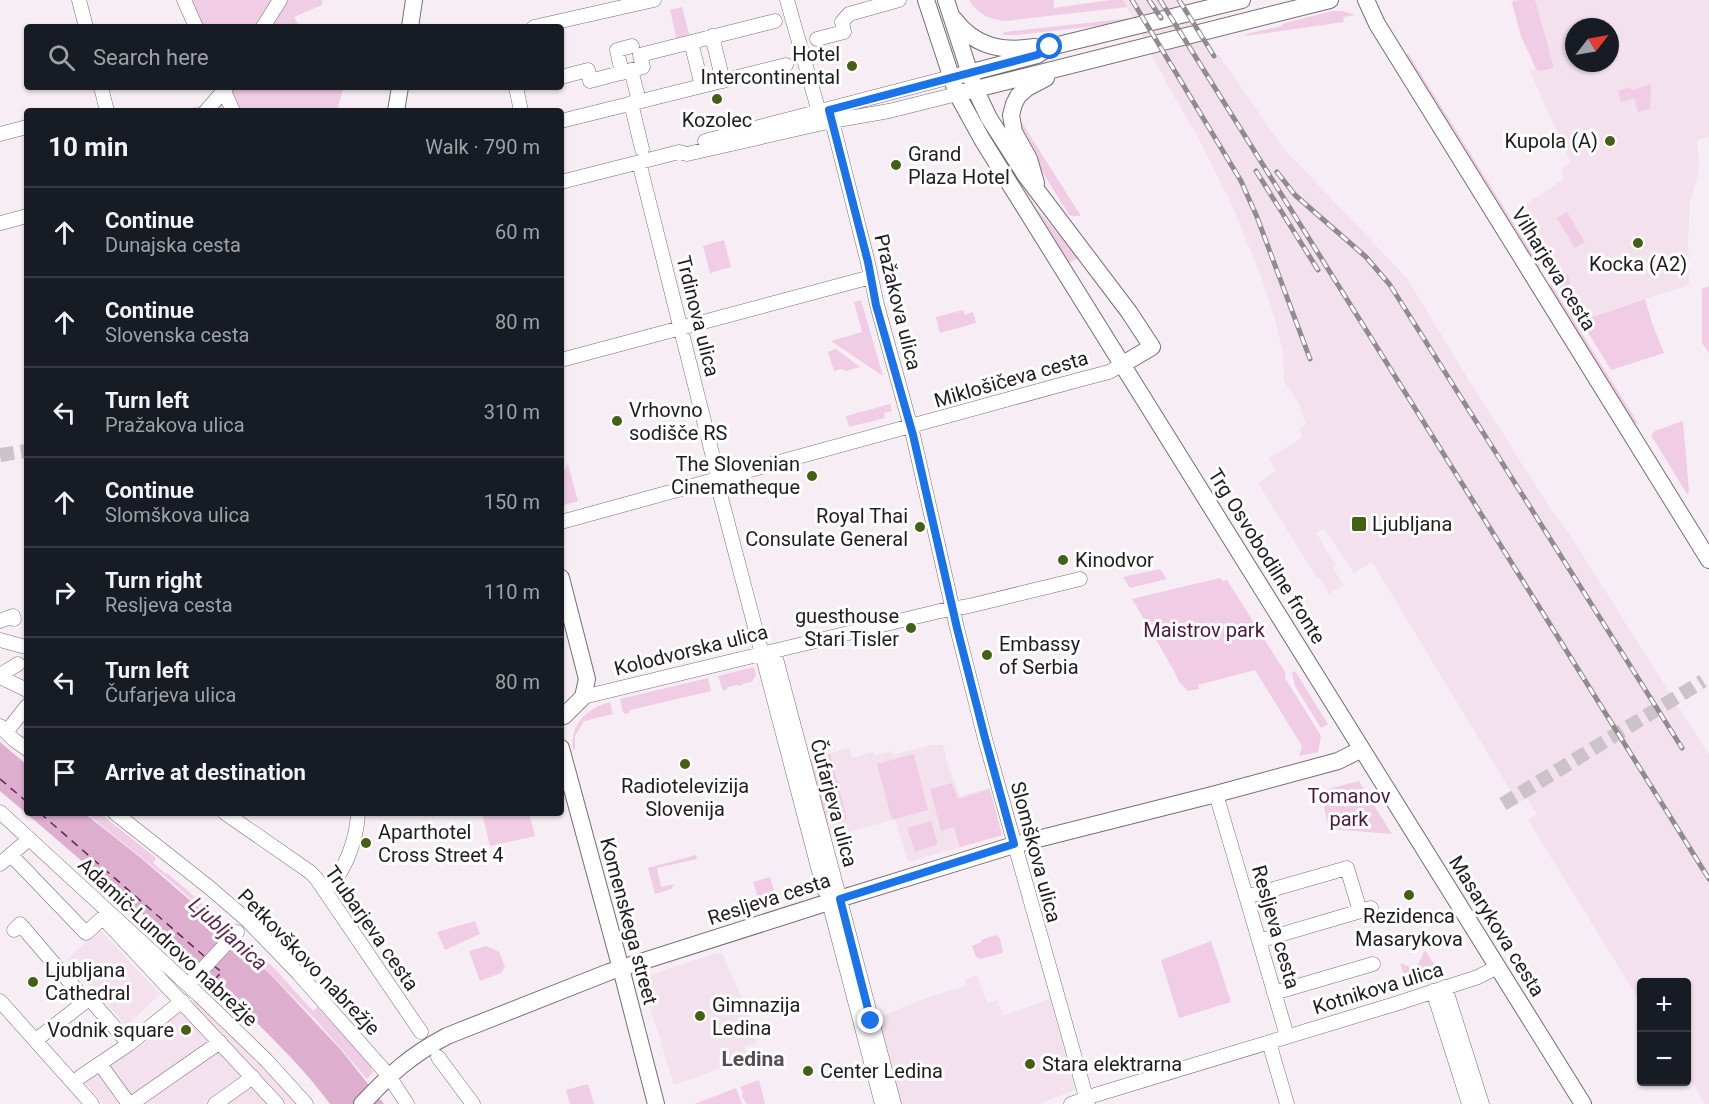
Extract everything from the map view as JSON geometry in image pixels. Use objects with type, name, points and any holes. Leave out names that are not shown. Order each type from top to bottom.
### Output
[{"type":"main road","points":[[410,24],[414,0]]},
{"type":"main road","name":"Trg Osvobodilne fronte","points":[[926,0],[957,94],[983,141],[1376,770]]},
{"type":"main road","points":[[950,4],[967,32],[986,44],[1013,50],[1042,47],[1242,0]]},
{"type":"main road","points":[[951,77],[972,81],[1066,66],[1330,0]]},
{"type":"main road","name":"Vilharjeva cesta","points":[[1366,0],[1377,24],[1709,560]]},
{"type":"main road","points":[[950,4],[972,81],[989,118],[1038,193],[1129,312],[1152,346],[1123,364]]},
{"type":"main road","points":[[957,94],[972,81],[1037,55],[1042,47]]},
{"type":"main road","points":[[1038,193],[1029,159],[1014,132],[1011,120],[1012,110],[1016,99],[1022,92],[1066,66]]},
{"type":"main road","points":[[396,108],[400,90]]},
{"type":"main road","points":[[564,589],[586,672],[583,698]]},
{"type":"main road","name":"Kolodvorska ulica","points":[[564,715],[583,698]]},
{"type":"main road","name":"Resljeva cesta","points":[[362,1104],[385,1079],[430,1045],[586,980],[831,897],[1014,844],[1338,761],[1362,749]]},
{"type":"main road","name":"Komenskega street","points":[[564,759],[656,1104]]},
{"type":"main road","name":"Masarykova cesta","points":[[1376,770],[1583,1104]]},
{"type":"street","points":[[79,0],[85,24]]},
{"type":"street","points":[[184,0],[195,24]]},
{"type":"street","points":[[265,24],[280,0]]},
{"type":"street","points":[[547,24],[654,0]]},
{"type":"street","name":"Pražakova ulica","points":[[787,0],[808,70],[826,114],[871,277],[876,305],[911,427],[953,609]]},
{"type":"street","points":[[817,39],[844,32],[842,22],[849,14],[899,0]]},
{"type":"street","points":[[564,75],[588,70],[590,81],[643,68],[640,55],[775,21]]},
{"type":"street","points":[[712,36],[723,81]]},
{"type":"street","points":[[691,42],[702,86]]},
{"type":"street","name":"Trdinova ulica","points":[[633,46],[617,50],[627,71],[635,102],[640,155],[718,479]]},
{"type":"street","points":[[564,120],[786,65]]},
{"type":"street","points":[[564,181],[640,155],[679,152],[687,154],[951,77]]},
{"type":"street","points":[[101,90],[102,108]]},
{"type":"street","points":[[208,108],[222,90]]},
{"type":"street","points":[[225,90],[232,108]]},
{"type":"street","points":[[517,90],[521,108]]},
{"type":"street","points":[[826,114],[889,111],[957,94]]},
{"type":"street","points":[[0,134],[24,128]]},
{"type":"street","points":[[1,223],[24,217]]},
{"type":"street","points":[[564,359],[871,277]]},
{"type":"street","name":"Miklošičeva cesta","points":[[564,521],[1109,372],[1123,364]]},
{"type":"street","name":"Čufarjeva ulica","points":[[718,479],[719,490],[768,653],[882,1104]]},
{"type":"street","name":"Kolodvorska ulica","points":[[583,698],[1080,579]]},
{"type":"street","name":"Slomškova ulica","points":[[953,609],[985,738],[1087,1101]]},
{"type":"street","points":[[0,640],[22,646]]},
{"type":"street","points":[[18,664],[0,676],[24,688]]},
{"type":"street","points":[[24,709],[3,728],[24,747]]},
{"type":"street","name":"Resljeva cesta","points":[[1216,794],[1287,1036]]},
{"type":"street","name":"Adamič-Lundrovo nabrežje","points":[[0,812],[106,915],[184,1004],[277,1104]]},
{"type":"street","name":"Petkovškovo nabrežje","points":[[119,816],[210,888],[243,925],[299,974],[407,1104]]},
{"type":"street","name":"Trubarjeva cesta","points":[[234,816],[310,872],[397,984],[421,1032]]},
{"type":"street","points":[[325,890],[336,880],[343,869],[357,828],[358,816]]},
{"type":"street","points":[[29,838],[5,859],[86,933],[106,915]]},
{"type":"street","points":[[1246,897],[1347,868],[1366,910],[1259,941]]},
{"type":"street","name":"Čufarjeva ulica","points":[[831,897],[894,1104]]},
{"type":"street","name":"Adamič-Lundrovo nabrežje","points":[[106,915],[199,995],[267,1061],[306,1104]]},
{"type":"street","points":[[14,930],[20,924],[86,1001]]},
{"type":"street","points":[[188,985],[243,925]]},
{"type":"street","points":[[1274,993],[1373,964]]},
{"type":"street","name":"Kotnikova ulica","points":[[1071,1104],[1087,1101],[1478,977],[1497,967]]},
{"type":"street","points":[[1439,989],[1469,1104]]},
{"type":"street","points":[[1439,989],[1482,1104]]},
{"type":"street","points":[[75,1078],[100,1064],[199,995]]},
{"type":"street","points":[[36,1040],[89,998],[129,1044]]},
{"type":"street","points":[[0,1001],[75,1078],[92,1104]]},
{"type":"street","points":[[100,1064],[130,1104],[220,1042]]},
{"type":"street","points":[[1269,1042],[1287,1104]]},
{"type":"street","points":[[438,1057],[473,1104]]},
{"type":"street","points":[[215,1104],[253,1077]]},
{"type":"shaded area","points":[[1123,0],[1175,0],[1211,58],[1219,55],[1283,148],[1407,278],[1465,374],[1709,755],[1709,1104],[1705,1104],[1691,1081],[1691,978],[1637,978],[1637,997],[1528,820],[1537,814],[1527,798],[1518,803],[1372,562],[1354,573],[1324,528],[1316,533],[1336,566],[1333,568],[1344,585],[1329,594],[1258,483],[1276,471],[1269,458],[1303,437],[1299,429],[1306,423],[1298,402],[1284,381],[1283,353],[1274,315],[1231,203],[1195,132]]},
{"type":"shaded area","points":[[1511,0],[1709,0],[1709,137],[1697,140],[1698,175],[1690,201],[1689,285],[1581,321],[1513,213],[1564,179],[1561,169],[1571,163],[1530,71],[1535,68],[1521,36]]},
{"type":"shaded area","points":[[0,742],[24,762],[24,812],[0,791]]},
{"type":"shaded area","points":[[932,745],[943,745],[948,766],[960,796],[989,788],[1002,835],[908,862],[895,819],[828,838],[807,760],[849,748],[852,758],[873,752],[875,755],[891,751],[893,755]]},
{"type":"shaded area","points":[[29,816],[88,816],[141,858],[215,922],[271,975],[341,1050],[384,1104],[330,1104],[309,1077],[209,975]]},
{"type":"shaded area","points":[[99,929],[160,994],[127,1026],[67,960]]},
{"type":"shaded area","name":"Gimnazija Ledina","points":[[722,953],[746,1008],[757,1043],[744,1047],[748,1058],[674,1085],[641,978]]},
{"type":"shaded area","points":[[977,975],[987,1003],[997,1000],[1003,1016],[1050,999],[1075,1090],[1038,1104],[898,1104],[875,1019],[967,985],[965,979]]},
{"type":"shaded area","name":"Vodnik square","points":[[196,999],[300,1104],[104,1104],[84,1081]]},
{"type":"green space","points":[[188,0],[322,0],[322,5],[294,17],[298,24],[199,24]]},
{"type":"green space","points":[[969,0],[1054,0],[1054,8],[1123,0],[1127,7],[1006,21],[984,15]]},
{"type":"green space","points":[[1535,0],[1554,68],[1539,71],[1536,68],[1521,36],[1512,2]]},
{"type":"green space","points":[[682,7],[690,37],[677,41],[670,10]]},
{"type":"green space","points":[[1332,11],[1343,11],[1355,15],[1343,17],[1344,22],[1245,36],[1246,34]]},
{"type":"green space","points":[[1141,17],[1123,23],[1003,35],[1004,32]]},
{"type":"green space","points":[[1408,53],[1540,266],[1540,270],[1405,55]]},
{"type":"green space","points":[[1651,84],[1650,109],[1638,112],[1634,98],[1621,102],[1618,91],[1631,87],[1632,90]]},
{"type":"green space","points":[[223,90],[343,90],[338,108],[192,108],[204,105]]},
{"type":"green space","points":[[1015,115],[1020,117],[1081,216],[1069,215],[1019,134]]},
{"type":"green space","points":[[981,121],[1037,209],[1078,258],[1068,263],[979,122]]},
{"type":"green space","points":[[1567,212],[1585,242],[1575,248],[1557,218]]},
{"type":"green space","points":[[724,240],[731,267],[710,273],[703,246]]},
{"type":"green space","points":[[1562,270],[1568,275],[1579,318],[1553,276]]},
{"type":"green space","points":[[1551,284],[1639,425],[1632,421],[1548,286]]},
{"type":"green space","points":[[1709,286],[1709,353],[1702,343],[1702,289]]},
{"type":"green space","points":[[1645,299],[1664,353],[1611,370],[1581,321]]},
{"type":"green space","points":[[861,300],[883,376],[831,341],[862,332],[854,302]]},
{"type":"green space","points":[[963,310],[965,315],[973,312],[976,323],[940,333],[936,317]]},
{"type":"green space","points":[[836,349],[860,367],[846,371],[841,369],[834,371],[828,352]]},
{"type":"green space","points":[[890,404],[892,411],[884,413],[885,418],[849,427],[846,416]]},
{"type":"green space","points":[[1683,421],[1689,492],[1687,494],[1651,435],[1655,431]]},
{"type":"green space","points":[[568,464],[578,501],[564,505],[564,471]]},
{"type":"green space","points":[[1160,569],[1167,579],[1130,588],[1123,577]]},
{"type":"green space","name":"Maistrov park","points":[[1220,578],[1223,581],[1227,580],[1285,672],[1285,678],[1321,736],[1318,752],[1299,756],[1302,746],[1255,670],[1198,685],[1199,689],[1188,691],[1179,682],[1132,599]]},
{"type":"green space","points":[[754,667],[756,676],[753,681],[741,686],[728,687],[723,691],[718,676]]},
{"type":"green space","points":[[1295,671],[1328,724],[1321,728],[1295,686],[1292,673]]},
{"type":"green space","points":[[708,678],[711,691],[630,710],[625,714],[623,712],[620,699]]},
{"type":"green space","points":[[610,702],[613,714],[584,721],[575,736],[575,749],[573,750],[574,733],[581,719],[587,713]]},
{"type":"green space","points":[[830,754],[847,819],[824,825],[807,760]]},
{"type":"green space","points":[[914,754],[928,810],[892,820],[877,764]]},
{"type":"green space","name":"Tomanov park","points":[[1359,781],[1392,834],[1329,829],[1320,791]]},
{"type":"green space","points":[[952,783],[958,799],[990,789],[1002,835],[960,847],[954,827],[941,831],[930,789]]},
{"type":"green space","points":[[90,816],[104,816],[156,858],[153,863],[226,922],[222,926]]},
{"type":"green space","points":[[483,816],[530,816],[535,836],[490,846]]},
{"type":"green space","points":[[931,821],[938,844],[915,852],[907,828]]},
{"type":"green space","points":[[696,855],[697,859],[657,868],[661,887],[675,884],[671,889],[655,894],[648,868]]},
{"type":"green space","points":[[770,877],[777,900],[761,906],[753,882]]},
{"type":"green space","points":[[475,921],[480,934],[445,950],[437,932]]},
{"type":"green space","points":[[996,935],[1000,939],[1002,953],[981,959],[976,957],[972,946]]},
{"type":"green space","points":[[1211,941],[1231,1002],[1179,1018],[1161,960]]},
{"type":"green space","points":[[249,944],[313,1011],[317,1007],[372,1066],[373,1072],[367,1079],[317,1021],[245,948]]},
{"type":"green space","points":[[486,946],[499,952],[505,967],[501,973],[480,981],[469,951]]},
{"type":"green space","points":[[1425,950],[1437,969],[1405,978],[1400,963],[1416,969]]},
{"type":"green space","points":[[759,1080],[765,1104],[747,1104],[742,1097],[743,1092],[740,1087]]},
{"type":"green space","points":[[588,1084],[594,1104],[570,1104],[566,1090]]},
{"type":"green space","points":[[736,1088],[742,1104],[694,1104]]},
{"type":"ferry route","points":[[0,779],[24,799]]},
{"type":"ferry route","points":[[43,816],[204,956]]},
{"type":"ferry route","points":[[214,966],[222,972],[214,980]]},
{"type":"tunnel","points":[[0,455],[24,451]]},
{"type":"tunnel","points":[[1503,804],[1703,681]]},
{"type":"railway","points":[[1132,0],[1241,181],[1257,217],[1310,359]]},
{"type":"railway","points":[[1149,0],[1161,18]]},
{"type":"railway","points":[[1160,0],[1709,879]]},
{"type":"railway","points":[[1179,0],[1214,56]]},
{"type":"railway","points":[[1256,171],[1318,270]]},
{"type":"railway","points":[[1277,172],[1295,195],[1366,257],[1390,285],[1682,748]]},
{"type":"place","name":"Hotel Intercontinental","points":[[852,66]]},
{"type":"place","name":"Kozolec","points":[[717,99]]},
{"type":"place","name":"Kupola (A)","points":[[1610,141]]},
{"type":"place","name":"Grand Plaza Hotel","points":[[896,165]]},
{"type":"place","name":"Kocka (A2)","points":[[1638,243]]},
{"type":"place","name":"Vrhovno sodišče RS","points":[[617,421]]},
{"type":"place","name":"The Slovenian Cinematheque","points":[[812,476]]},
{"type":"place","name":"Ljubljana","points":[[1359,524]]},
{"type":"place","name":"Royal Thai Consulate General","points":[[920,527]]},
{"type":"place","name":"Kinodvor","points":[[1063,560]]},
{"type":"place","name":"guesthouse Stari Tisler","points":[[911,628]]},
{"type":"place","name":"Embassy of Serbia","points":[[987,655]]},
{"type":"place","name":"Radiotelevizija Slovenija","points":[[685,764]]},
{"type":"place","name":"Aparthotel Cross Street 4","points":[[366,843]]},
{"type":"place","name":"Rezidenca Masarykova","points":[[1409,895]]},
{"type":"place","name":"Ljubljana Cathedral","points":[[33,982]]},
{"type":"place","name":"Gimnazija Ledina","points":[[700,1016]]},
{"type":"place","name":"Vodnik square","points":[[186,1030]]},
{"type":"place","name":"Stara elektrarna","points":[[1030,1064]]},
{"type":"place","name":"Center Ledina","points":[[808,1071]]},
{"type":"district","name":"Ledina","points":[[753,1059]]},
{"type":"route","points":[[871,1021],[840,899],[1014,844],[957,628],[913,435],[876,305],[868,262],[829,110],[1037,55],[1050,47]]},
{"type":"water label","name":"Ljubljanica","points":[[228,934]]}]
